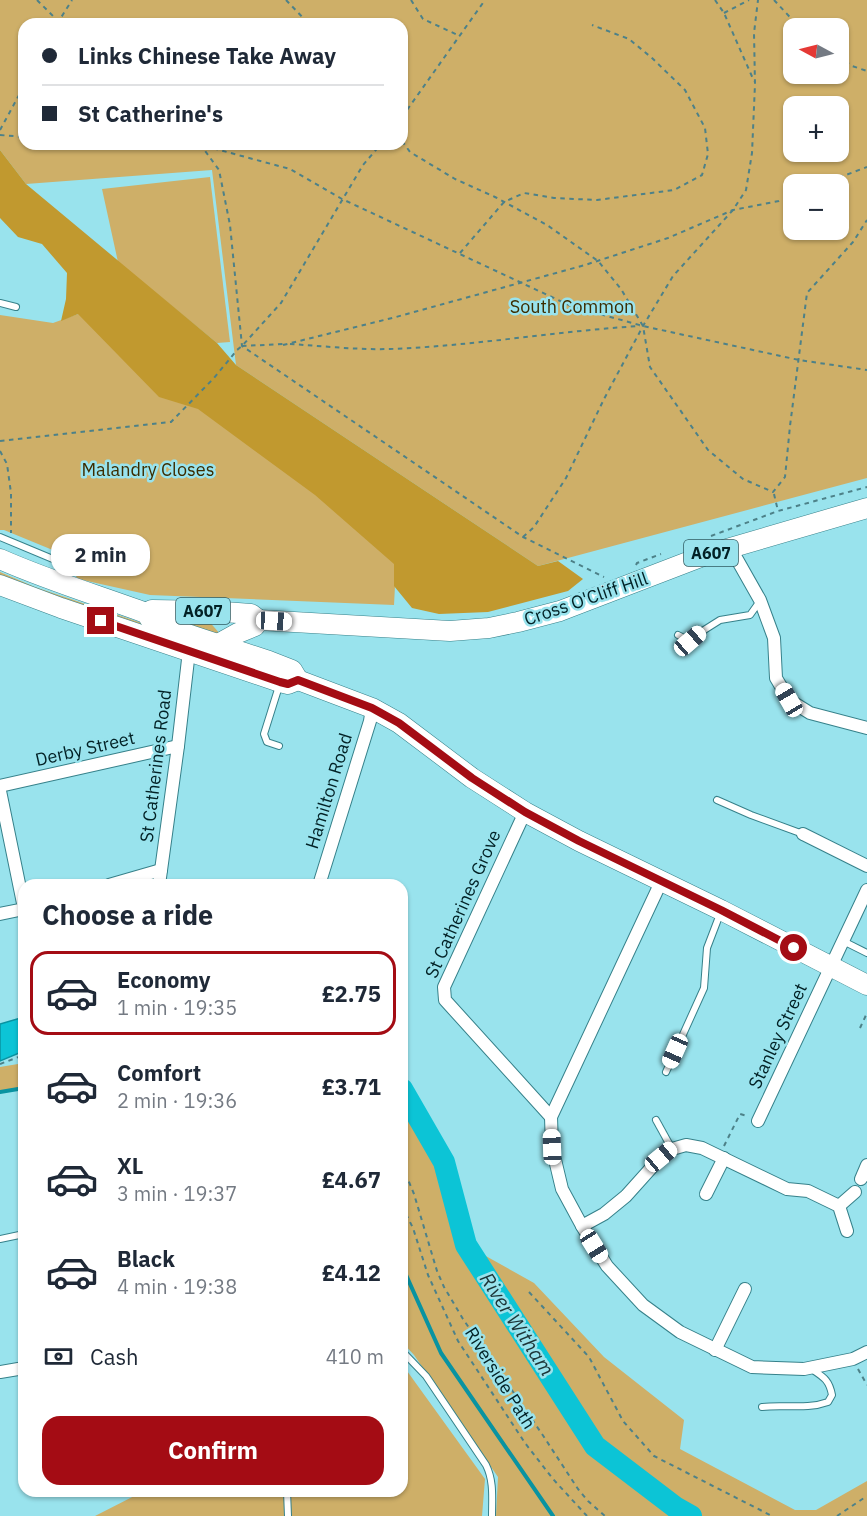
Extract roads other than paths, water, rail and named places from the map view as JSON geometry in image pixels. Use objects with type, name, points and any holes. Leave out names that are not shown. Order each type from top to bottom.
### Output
[{"type":"main road","name":"Cross O'Cliff Hill","points":[[267,621],[450,631],[489,628],[560,611],[730,547],[867,508]]},
{"type":"main road","points":[[0,560],[36,575],[146,613],[150,619],[292,670],[289,681]]},
{"type":"main road","points":[[0,585],[192,652],[372,708],[399,723],[472,778],[525,812],[867,985]]},
{"type":"main road","name":"A607","points":[[146,613],[152,610],[211,611],[251,614],[267,621]]},
{"type":"main road","points":[[267,621],[263,647],[269,661]]},
{"type":"main road","name":"A607","points":[[192,652],[203,651],[267,621]]},
{"type":"street","points":[[730,547],[760,600],[774,638],[776,678],[789,700],[810,713],[867,728]]},
{"type":"street","name":"St Catherines Road","points":[[160,879],[192,652]]},
{"type":"street","name":"Hamilton Road","points":[[320,879],[370,721],[372,708]]},
{"type":"street","name":"Derby Street","points":[[0,789],[178,746]]},
{"type":"street","points":[[0,789],[18,879]]},
{"type":"street","name":"St Catherines Grove","points":[[525,812],[444,987],[445,1000],[551,1117]]},
{"type":"street","points":[[803,834],[867,866]]},
{"type":"street","points":[[130,879],[161,870]]},
{"type":"street","points":[[660,882],[551,1117],[552,1147],[562,1189],[607,1266],[643,1305],[680,1332],[752,1367],[804,1369],[853,1359],[867,1352]]},
{"type":"street","name":"Stanley Street","points":[[758,1120],[867,890]]},
{"type":"street","points":[[0,914],[18,910]]},
{"type":"street","points":[[582,1226],[604,1214],[626,1196],[661,1157],[672,1149],[686,1145],[702,1148],[787,1189],[808,1191],[839,1206],[847,1231]]},
{"type":"street","points":[[706,1194],[721,1157]]},
{"type":"street","points":[[861,1179],[867,1165]]},
{"type":"street","points":[[839,1206],[855,1192]]},
{"type":"street","points":[[715,1350],[745,1289]]},
{"type":"street","points":[[0,1372],[18,1369]]},
{"type":"lane","points":[[0,303],[16,307]]},
{"type":"lane","points":[[0,537],[60,562],[69,585]]},
{"type":"lane","points":[[678,635],[690,641],[720,620],[750,615],[760,600]]},
{"type":"lane","points":[[279,746],[267,742],[264,734],[289,681]]},
{"type":"lane","points":[[717,800],[803,834]]},
{"type":"lane","points":[[666,1072],[704,988],[707,948],[721,910]]},
{"type":"lane","points":[[843,941],[867,952]]},
{"type":"lane","points":[[656,1120],[672,1149]]},
{"type":"lane","points":[[0,1239],[18,1235]]},
{"type":"lane","points":[[408,1357],[426,1376],[486,1464],[491,1475],[492,1516]]},
{"type":"lane","points":[[762,1407],[812,1407],[828,1402],[832,1395],[830,1384],[809,1368]]},
{"type":"lane","points":[[287,1497],[288,1516]]},
{"type":"water","points":[[18,1019],[18,1054],[0,1061],[0,1024]]},
{"type":"waterway","points":[[0,1092],[18,1089]]},
{"type":"waterway","name":"River Witham","points":[[408,1099],[444,1162],[466,1245],[595,1446],[675,1507],[691,1516]]},
{"type":"waterway","points":[[408,1279],[441,1353],[553,1516]]},
{"type":"waterway","points":[[674,1516],[675,1507]]},
{"type":"park label","name":"South Common","points":[[572,307]]},
{"type":"park label","name":"Malandry Closes","points":[[148,470]]}]
